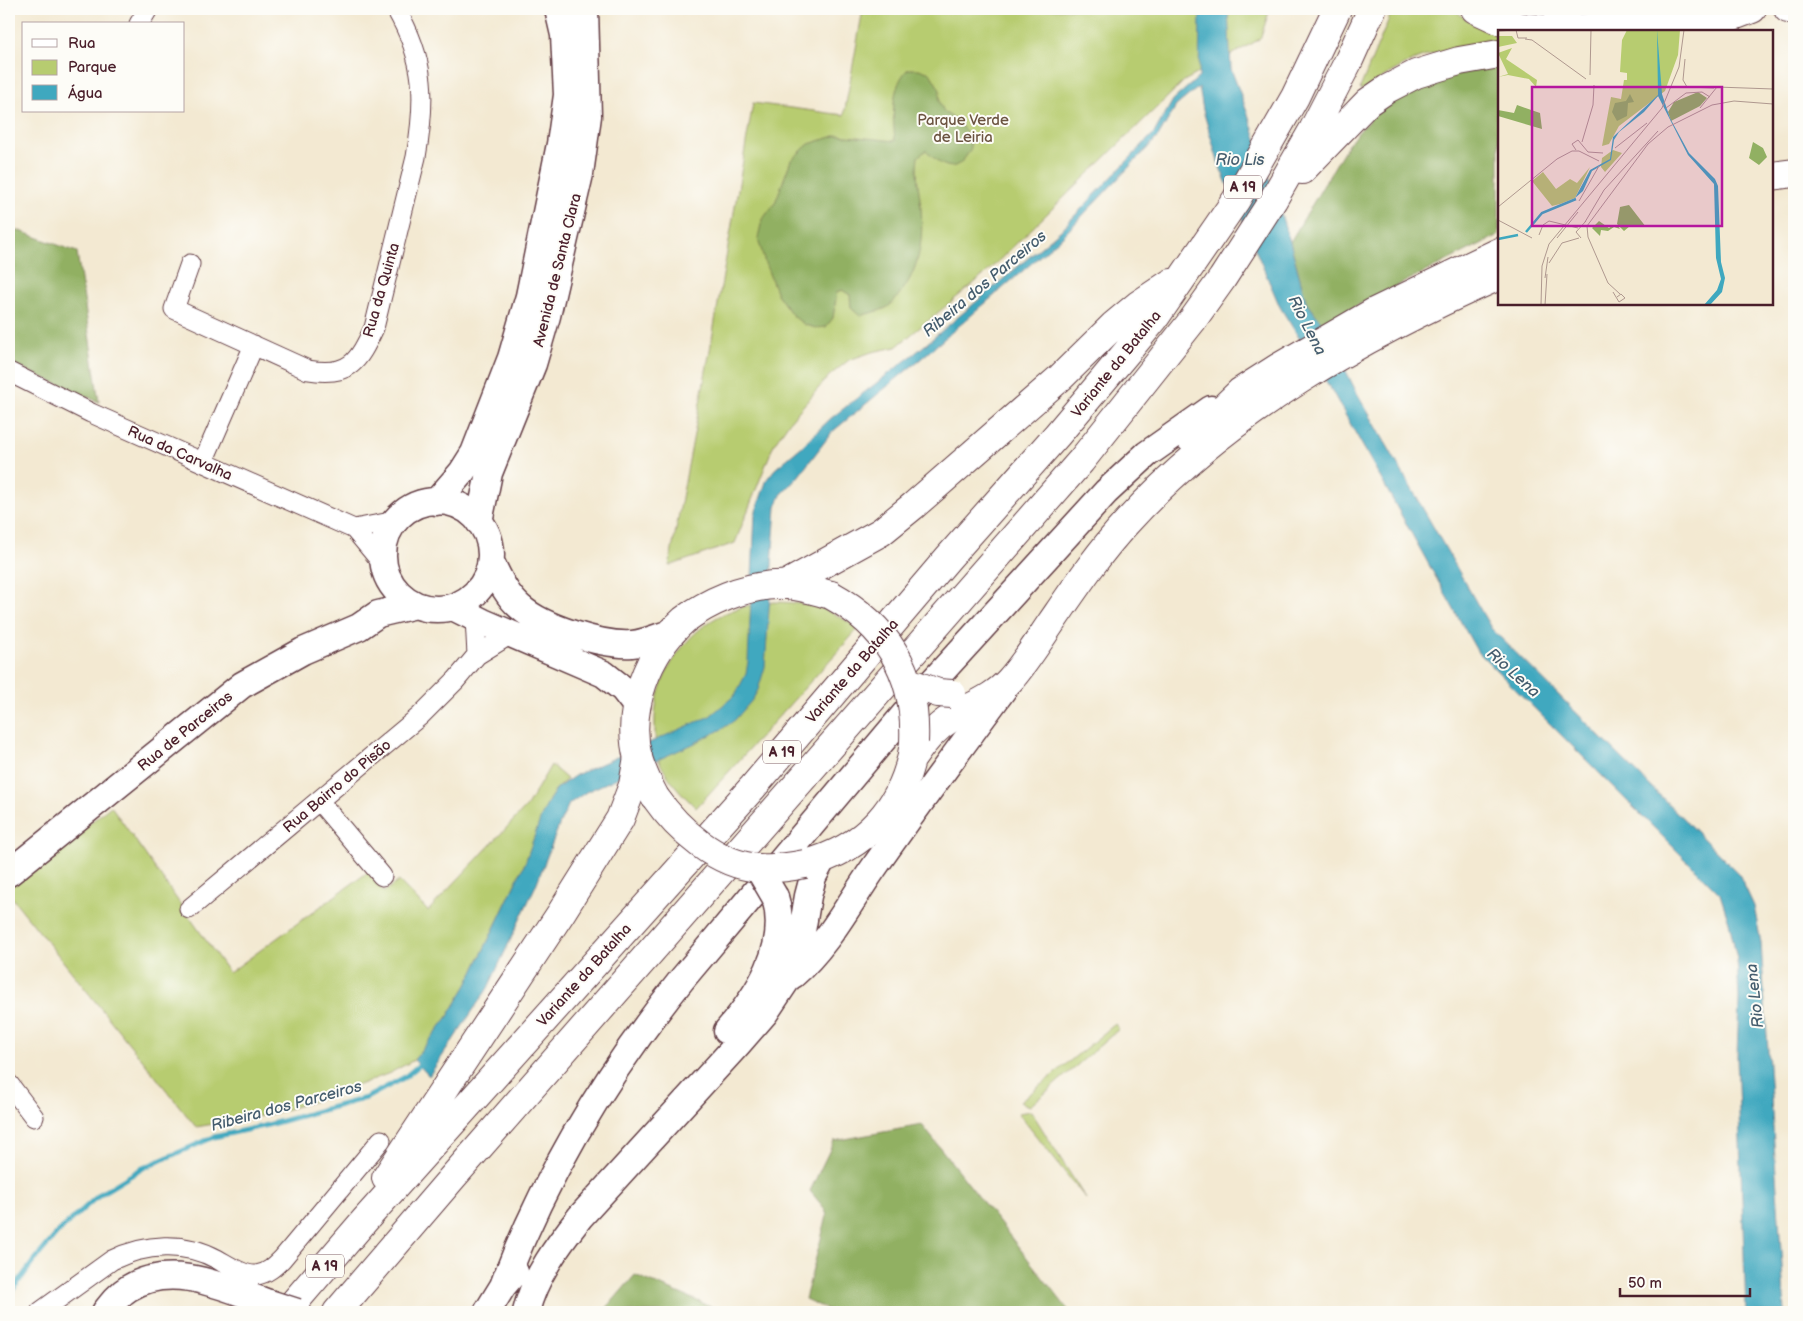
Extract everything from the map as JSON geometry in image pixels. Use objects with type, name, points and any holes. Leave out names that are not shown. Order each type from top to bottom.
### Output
[{"type":"main road","name":"Avenida de Santa Clara","points":[[436,502],[462,472],[474,453],[511,358],[529,296],[560,144],[567,95],[564,35],[558,9]]},
{"type":"main road","name":"Avenida de Santa Clara","points":[[479,522],[490,473],[533,364],[547,316],[580,174],[588,116],[585,9]]},
{"type":"main road","name":"Variante da Batalha","points":[[286,1312],[365,1220],[753,787],[948,558],[1057,436],[1154,319],[1236,200],[1295,97],[1337,9]]},
{"type":"main road","points":[[1317,140],[1372,9]]},
{"type":"main road","points":[[1475,9],[1507,24],[1524,28],[1547,29],[1671,26],[1732,19]]},
{"type":"main road","points":[[1788,9],[1794,10]]},
{"type":"main road","points":[[1317,140],[1387,89],[1416,74],[1459,61],[1498,54]]},
{"type":"main road","name":"A 19","points":[[336,1312],[458,1170],[1063,482],[1192,321],[1222,279],[1273,200],[1317,140]]},
{"type":"main road","points":[[1773,176],[1794,173]]},
{"type":"main road","points":[[503,1286],[527,1226],[549,1184],[622,1060],[662,1004],[704,951],[924,691],[1106,492],[1131,467],[1172,435],[1240,392],[1285,376],[1498,253]]},
{"type":"main road","points":[[785,585],[881,532],[914,506],[1061,377],[1138,305],[1185,273]]},
{"type":"main road","points":[[1381,320],[1439,302],[1498,276]]},
{"type":"main road","points":[[526,1312],[539,1277],[562,1240],[580,1217],[760,1019],[787,980],[810,959],[828,937],[873,869],[1082,577],[1128,520],[1206,446],[1246,416],[1285,376]]},
{"type":"main road","points":[[908,682],[938,693],[952,694],[966,692],[988,678],[1026,631],[1070,569],[1121,509],[1168,460],[1240,392]]},
{"type":"main road","points":[[378,614],[386,571],[383,546],[389,530],[411,508],[425,503],[436,502],[455,505],[468,512],[479,522],[487,534],[491,562],[487,577],[478,590],[467,600],[464,612]]},
{"type":"main road","points":[[491,562],[509,595],[521,608],[557,627],[582,636],[616,644],[635,644],[673,632]]},
{"type":"main road","points":[[386,571],[395,589],[404,599],[428,608],[464,612],[604,674],[623,690],[637,706]]},
{"type":"main road","points":[[365,1220],[392,1167],[561,913],[620,818],[633,785],[638,757],[635,722],[637,706],[648,670],[662,644],[673,632],[695,612],[718,600],[758,588],[785,585],[831,595],[861,615],[878,632],[897,658],[908,682],[912,697],[913,751],[904,782],[888,810],[879,822],[851,845],[814,862],[775,868],[758,868],[745,866],[723,858],[692,838],[667,814],[655,796],[638,757]]},
{"type":"main road","name":"Rua de Parceiros","points":[[9,873],[242,685],[303,651],[359,627],[378,614],[416,605]]},
{"type":"main road","points":[[913,751],[937,728],[977,705],[1009,681]]},
{"type":"main road","points":[[787,980],[800,943],[813,877],[814,862]]},
{"type":"main road","points":[[487,1312],[503,1286],[532,1252],[577,1193],[725,1034],[746,1008],[759,987],[774,954],[780,926],[774,897],[758,868]]},
{"type":"main road","points":[[105,1312],[129,1288],[146,1280],[170,1276],[195,1278],[297,1312]]},
{"type":"street","points":[[140,22],[148,9]]},
{"type":"street","name":"Rua da Quinta","points":[[190,264],[174,309],[308,370],[325,373],[342,370],[355,362],[366,346],[374,328],[416,157],[423,104],[417,55],[408,30],[396,9]]},
{"type":"street","points":[[203,462],[254,345]]},
{"type":"street","name":"Rua da Carvalha","points":[[9,372],[91,414],[354,529],[386,571]]},
{"type":"street","points":[[354,529],[396,521]]},
{"type":"street","points":[[464,612],[477,655]]},
{"type":"street","name":"Rua Bairro do Pisão","points":[[189,908],[420,716],[456,680],[477,655],[511,634]]},
{"type":"street","points":[[319,801],[382,876]]},
{"type":"street","points":[[9,1084],[34,1116]]},
{"type":"street","points":[[40,1312],[112,1260],[150,1247],[179,1246],[196,1250],[249,1274],[265,1273],[282,1259],[381,1140]]},
{"type":"green space","name":"Parque Verde de Leiria","points":[[863,9],[1270,9],[1260,39],[1184,81],[984,275],[896,347],[872,352],[849,360],[829,376],[790,421],[774,444],[735,543],[669,566],[710,350],[753,103],[844,115]]},
{"type":"green space","points":[[1393,9],[1454,9],[1475,24],[1498,34],[1498,43],[1449,50],[1420,58],[1362,90],[1360,88]]},
{"type":"green space","points":[[1498,60],[1498,235],[1322,323],[1306,301],[1290,242],[1348,144],[1371,118],[1389,102],[1409,90]]},
{"type":"green space","points":[[908,69],[919,69],[930,73],[940,90],[939,101],[944,112],[956,120],[968,134],[971,148],[961,163],[950,167],[939,162],[926,150],[918,157],[917,168],[922,223],[918,259],[909,281],[892,303],[888,307],[860,316],[851,308],[850,295],[842,290],[837,292],[833,318],[826,327],[816,328],[805,325],[793,316],[777,294],[758,238],[762,220],[775,203],[791,160],[809,144],[838,135],[895,141],[893,113],[895,94],[902,76]]},
{"type":"green space","points":[[9,227],[77,252],[99,402],[9,363]]},
{"type":"green space","points":[[769,602],[796,603],[817,607],[859,628],[696,808],[672,781],[658,759],[655,718],[661,686],[667,671],[680,650],[712,620],[738,608]]},
{"type":"green space","points":[[551,765],[567,779],[557,788],[549,800],[525,863],[467,985],[447,1018],[414,1060],[390,1073],[322,1099],[267,1115],[196,1127],[9,894],[9,889],[111,806],[229,973],[368,872],[384,892],[399,881],[428,911],[527,806]]},
{"type":"green space","points":[[1115,1024],[1119,1029],[1030,1106],[1020,1102]]},
{"type":"green space","points":[[1031,1111],[1086,1199],[1018,1113]]},
{"type":"green space","points":[[922,1125],[1070,1312],[833,1312],[805,1299],[827,1216],[825,1209],[810,1191],[834,1141]]},
{"type":"green space","points":[[635,1275],[724,1312],[603,1312]]},
{"type":"water","name":"Rio Lis","points":[[1200,9],[1228,9],[1231,69],[1247,111],[1290,242],[1306,301],[1322,323],[1356,391],[1491,628],[1739,874],[1754,906],[1761,943],[1785,1312],[1746,1312],[1737,1056],[1739,999],[1737,959],[1729,922],[1720,894],[1477,651],[1332,391],[1280,307],[1219,165],[1203,110],[1199,87],[1176,106],[1158,137],[1062,237],[923,357],[832,432],[798,477],[781,495],[776,507],[765,667],[758,690],[753,699],[735,720],[722,729],[586,792],[569,804],[536,885],[488,988],[429,1076],[414,1060],[447,1018],[467,985],[525,863],[541,817],[557,788],[576,775],[710,716],[735,695],[746,674],[748,661],[755,514],[767,479],[775,469],[830,419],[919,350],[1060,231],[1154,133],[1173,100],[1199,77]]},
{"type":"waterway","name":"Ribeira dos Parceiros","points":[[9,1295],[59,1231],[100,1194],[143,1168],[214,1137],[264,1126],[366,1098],[405,1077],[423,1062]]},
{"type":"water label","name":"Rio Lena","points":[[1308,325]]},
{"type":"water label","name":"Rio Lena","points":[[1514,672]]},
{"type":"water label","name":"Rio Lena","points":[[1754,996]]}]
